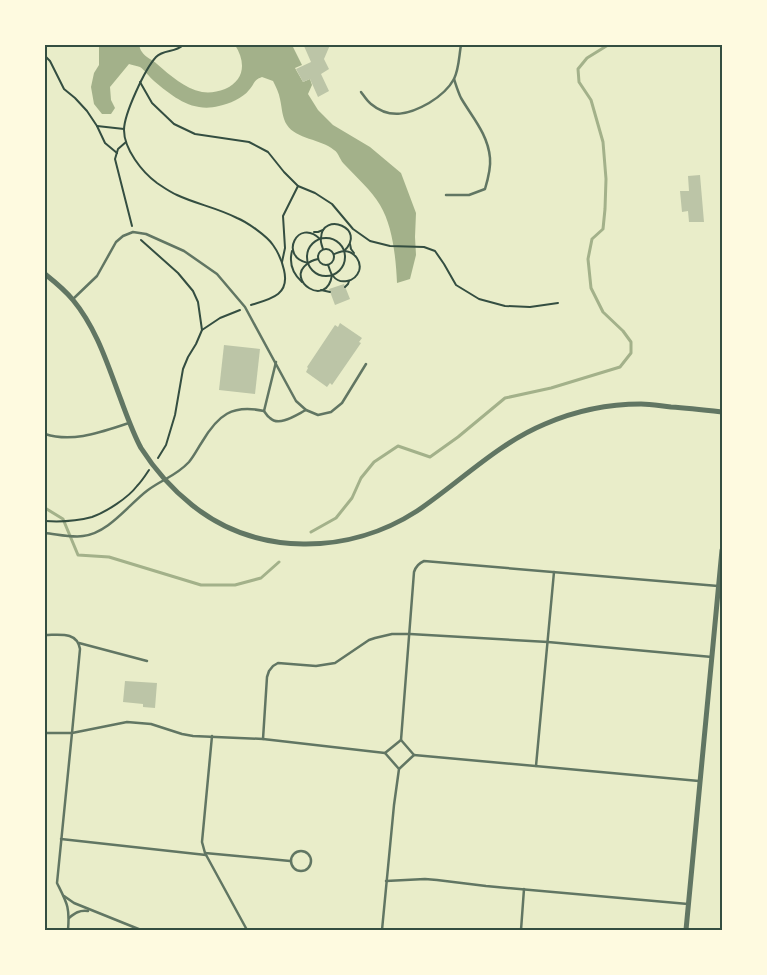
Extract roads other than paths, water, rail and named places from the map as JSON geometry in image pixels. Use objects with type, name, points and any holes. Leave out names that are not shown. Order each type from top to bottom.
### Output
[{"type":"street","points":[[45,274],[72,300],[95,334],[141,447],[165,481],[212,519],[248,536],[272,541],[294,544],[333,542],[387,528],[420,509],[505,445],[544,424],[570,414],[597,407],[643,404],[722,412]]},
{"type":"street","points":[[686,930],[722,550]]},
{"type":"lane","points":[[361,92],[370,104],[385,112],[401,114],[419,108],[441,95],[454,79],[461,45]]},
{"type":"lane","points":[[446,195],[469,195],[485,189],[490,159],[488,144],[478,124],[460,97],[454,79]]},
{"type":"lane","points":[[72,300],[97,276],[116,242],[123,236],[133,232],[146,234],[184,251],[217,274],[245,307],[296,401],[306,410],[318,415],[331,412],[342,403],[366,364]]},
{"type":"lane","points":[[276,362],[264,411],[270,420],[277,422],[306,410]]},
{"type":"lane","points":[[45,533],[84,536],[97,532],[109,525],[150,488],[179,472],[190,460],[219,418],[234,411],[264,411]]},
{"type":"lane","points":[[45,434],[54,437],[72,438],[130,423]]},
{"type":"lane","points":[[386,753],[401,740],[414,572],[416,567],[424,560],[719,586]]},
{"type":"lane","points":[[536,766],[554,572]]},
{"type":"lane","points":[[45,634],[70,635],[76,638],[80,649],[57,883],[69,910],[68,930]]},
{"type":"lane","points":[[263,739],[267,677],[273,666],[283,663],[316,666],[335,663],[375,638],[392,634],[548,642],[712,657]]},
{"type":"lane","points":[[79,643],[147,661]]},
{"type":"lane","points":[[45,733],[72,733],[128,722],[151,724],[193,736],[263,739],[386,753],[399,768]]},
{"type":"lane","points":[[212,736],[202,842],[206,854],[246,930]]},
{"type":"lane","points":[[401,740],[414,755],[700,781]]},
{"type":"lane","points":[[382,930],[399,768],[414,755]]},
{"type":"lane","points":[[61,839],[206,854],[290,860]]},
{"type":"lane","points":[[298,851],[306,852],[311,860],[309,867],[301,871],[295,869],[290,860],[291,856],[298,851]]},
{"type":"lane","points":[[386,881],[425,879],[688,904]]},
{"type":"lane","points":[[521,930],[524,889]]},
{"type":"lane","points":[[62,895],[92,912],[141,930]]},
{"type":"lane","points":[[69,918],[81,910],[92,912]]},
{"type":"waterway","points":[[311,532],[336,518],[352,498],[361,478],[374,462],[398,446],[430,457],[458,437],[505,398],[551,388],[620,367],[631,353],[631,342],[623,331],[603,312],[591,288],[588,259],[592,239],[603,229],[606,179],[603,142],[591,100],[579,82],[578,69],[587,58],[608,45]]},
{"type":"waterway","points":[[45,508],[63,519],[78,555],[109,557],[201,585],[235,585],[261,578],[279,562]]}]
